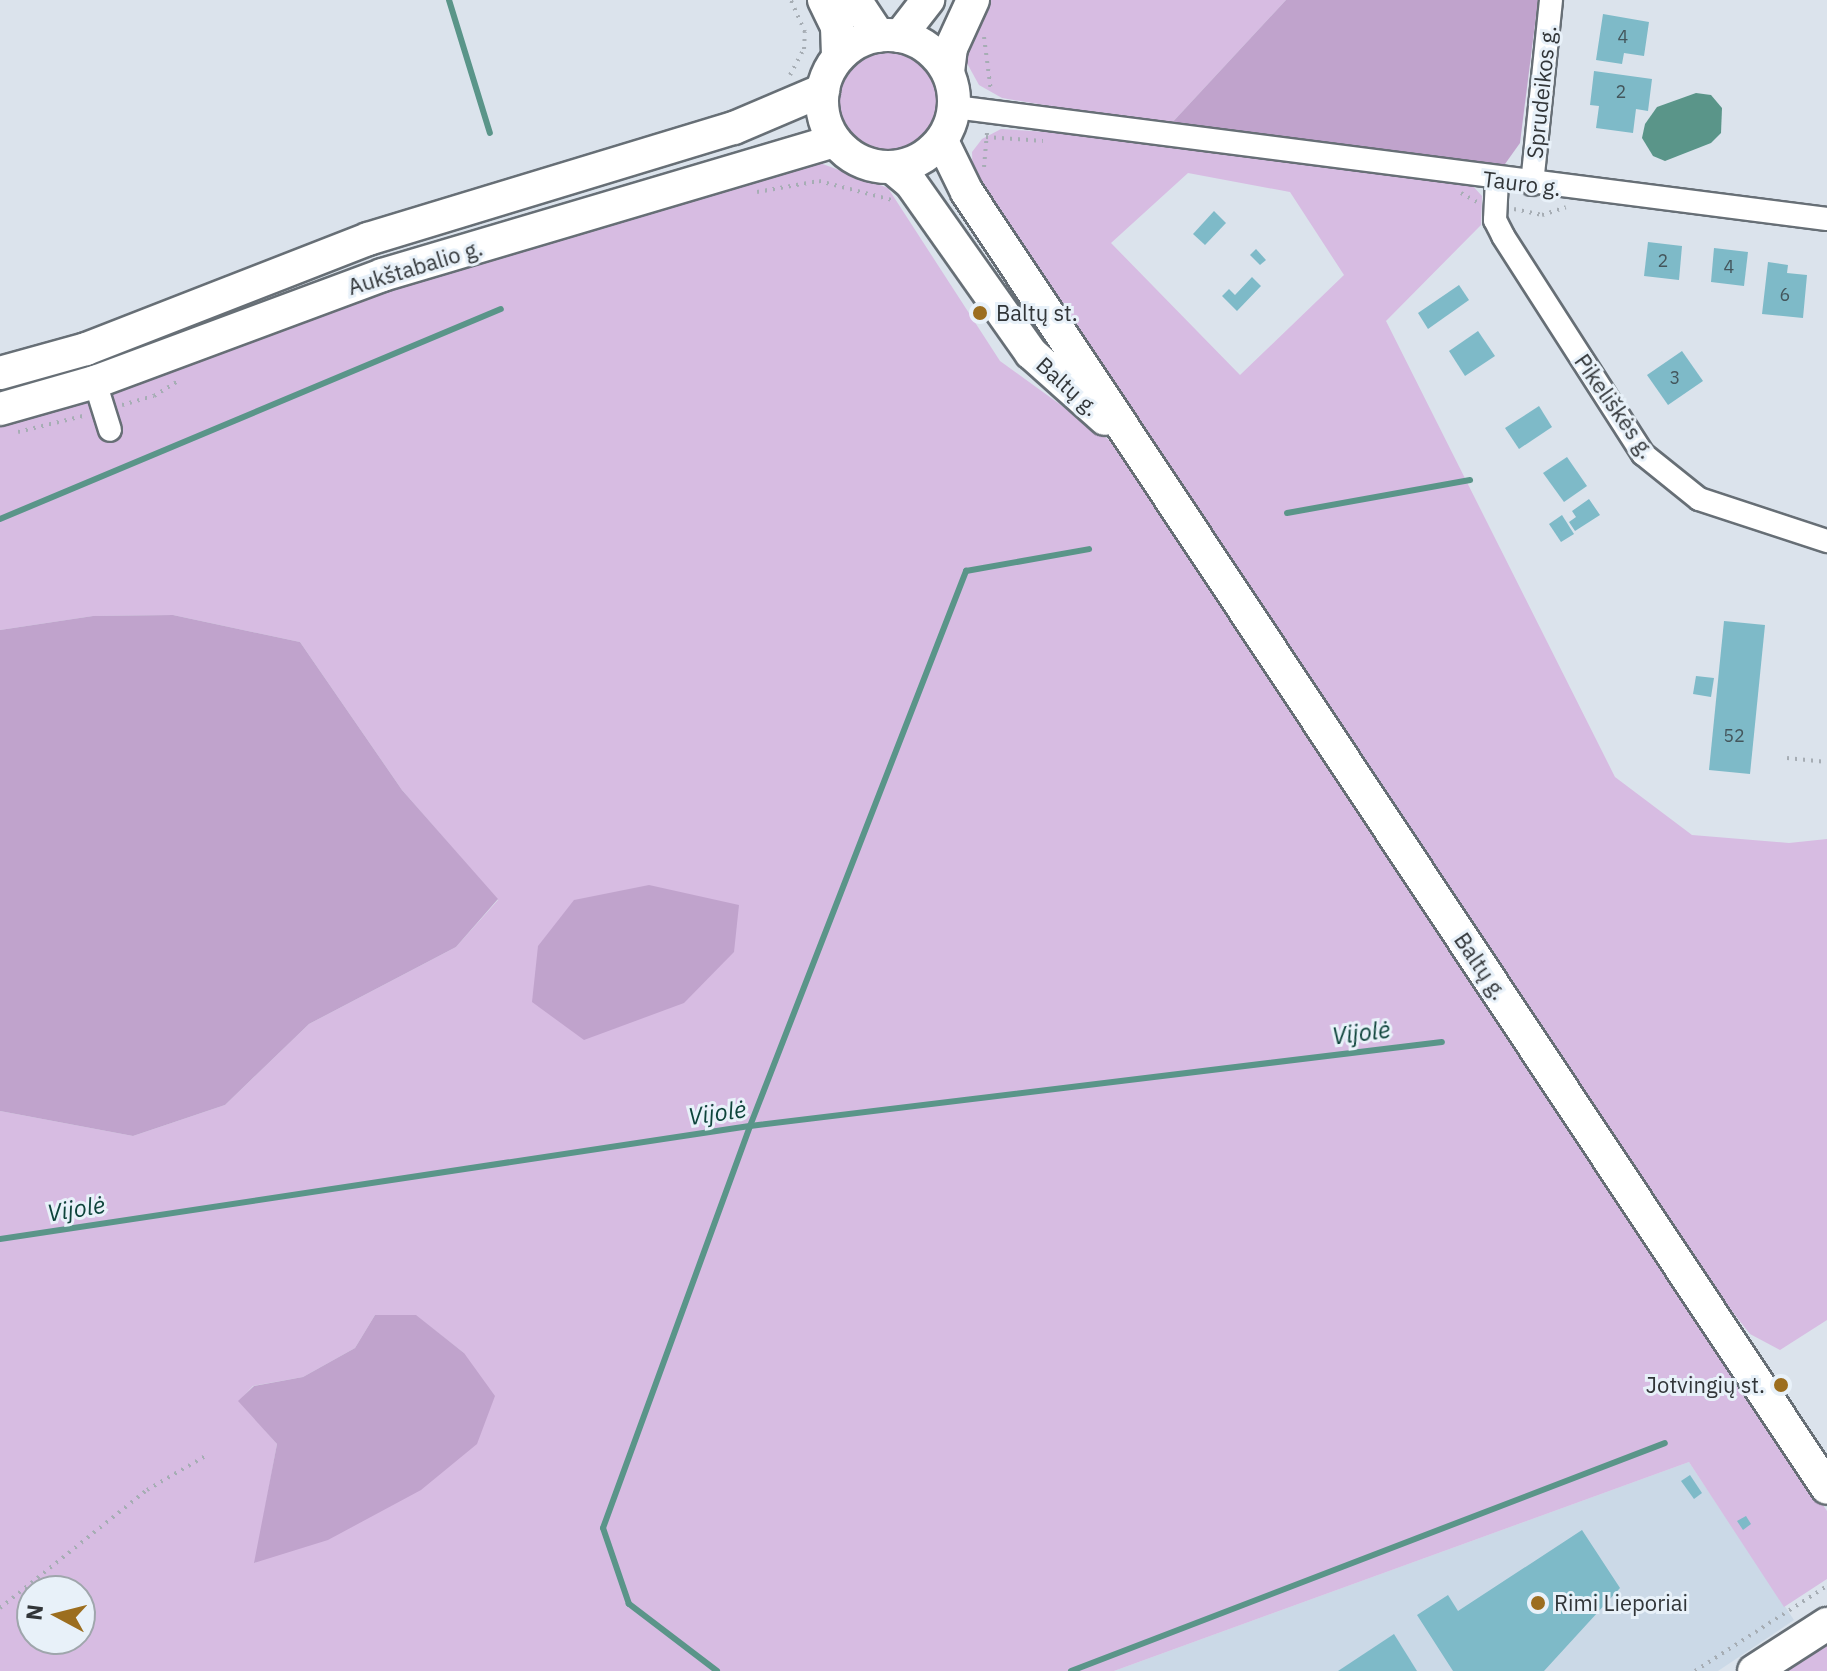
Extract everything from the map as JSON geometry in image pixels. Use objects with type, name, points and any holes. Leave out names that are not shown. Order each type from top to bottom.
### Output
[{"type":"main road","points":[[824,0],[837,27],[838,57]]},
{"type":"main road","points":[[855,0],[889,36],[936,55],[948,72]]},
{"type":"main road","points":[[928,0],[889,36],[850,46],[838,57],[823,90],[824,117],[835,141],[851,156],[893,168],[911,164],[942,141],[955,107],[948,72],[951,48],[973,0]]},
{"type":"main road","name":"Aukštabalio g.","points":[[0,373],[86,349],[368,239],[734,128],[823,90]]},
{"type":"main road","name":"Aukštabalio g.","points":[[4,421],[103,407],[382,275],[835,141]]},
{"type":"main road","name":"Baltų g.","points":[[942,141],[967,192],[1827,1488]]},
{"type":"main road","name":"Baltų g.","points":[[893,168],[911,183],[1031,353],[1135,444]]},
{"type":"main road","points":[[1754,1671],[1827,1624]]},
{"type":"street","name":"Sprudeikos g.","points":[[1532,184],[1551,0]]},
{"type":"street","name":"Tauro g.","points":[[955,107],[1497,180],[1827,219]]},
{"type":"street","name":"Pikeliškės g.","points":[[1497,180],[1495,220],[1503,236],[1643,454],[1699,499],[1827,541]]},
{"type":"path","points":[[785,83],[804,49],[805,32],[791,0]]},
{"type":"path","points":[[751,192],[819,181],[893,200],[903,207]]},
{"type":"path","points":[[4,421],[103,407],[154,396],[190,373]]},
{"type":"path","points":[[1787,758],[1827,762]]},
{"type":"path","points":[[0,1608],[147,1490],[207,1455]]},
{"type":"path","points":[[1695,1671],[1827,1586]]},
{"type":"shaded area","points":[[982,0],[1286,0],[1169,126],[1002,98],[979,85],[963,56]]},
{"type":"shaded area","points":[[1286,0],[1538,0],[1520,143],[1500,171],[1169,126]]},
{"type":"shaded area","points":[[888,50],[908,54],[926,65],[937,83],[941,103],[937,123],[926,141],[908,152],[888,156],[868,152],[850,141],[839,123],[835,103],[839,83],[850,65],[868,54]]},
{"type":"shaded area","points":[[1696,93],[1711,95],[1722,108],[1721,133],[1711,143],[1665,161],[1653,156],[1642,138],[1645,124],[1657,107]]},
{"type":"shaded area","points":[[1001,129],[1126,137],[1471,184],[1482,196],[1481,225],[1386,321],[1615,777],[1692,835],[1789,843],[1827,839],[1827,1320],[1780,1350],[1750,1334],[1694,1263],[973,181],[972,152],[982,139]],"holes":[[[1188,173],[1290,192],[1344,275],[1240,375],[1111,243]]]},
{"type":"shaded area","points":[[809,159],[888,188],[1000,361],[1116,445],[1827,1511],[1827,1579],[1784,1607],[1689,1462],[1114,1671],[0,1671],[0,1111],[133,1136],[225,1105],[309,1024],[456,947],[498,900],[402,790],[300,642],[173,615],[93,616],[0,630],[0,424],[160,373],[499,249]],"holes":[[[375,1315],[415,1315],[464,1353],[255,1563],[277,1444],[239,1401],[253,1386],[303,1377],[355,1348]]]},
{"type":"shaded area","points":[[173,615],[300,642],[402,790],[498,899],[456,947],[309,1024],[225,1105],[133,1136],[0,1111],[0,630],[93,616]]},
{"type":"shaded area","points":[[649,885],[739,905],[734,952],[684,1003],[584,1040],[532,1002],[538,946],[574,900]]},
{"type":"shaded area","points":[[375,1315],[416,1315],[464,1353],[495,1396],[477,1444],[421,1490],[328,1540],[254,1563],[277,1444],[238,1401],[254,1386],[303,1377],[355,1348]]},
{"type":"shaded area","points":[[1689,1462],[1794,1620],[1718,1671],[1114,1671]]},
{"type":"shaded area","points":[[1827,1640],[1827,1671],[1780,1671]]},
{"type":"building","points":[[1603,14],[1649,22],[1644,56],[1624,53],[1622,64],[1596,60]]},
{"type":"building","points":[[1594,71],[1652,79],[1648,111],[1636,109],[1633,133],[1596,128],[1599,106],[1590,105]]},
{"type":"building","points":[[1214,211],[1226,223],[1205,245],[1193,234]]},
{"type":"building","points":[[1648,242],[1682,246],[1679,280],[1644,276]]},
{"type":"building","points":[[1714,248],[1748,252],[1744,286],[1711,282]]},
{"type":"building","points":[[1256,249],[1266,260],[1260,265],[1250,255]]},
{"type":"building","points":[[1768,262],[1788,265],[1787,273],[1807,275],[1803,318],[1762,314]]},
{"type":"building","points":[[1252,277],[1261,286],[1237,311],[1222,296],[1229,289],[1235,295]]},
{"type":"building","points":[[1459,285],[1469,300],[1428,329],[1418,313]]},
{"type":"building","points":[[1478,331],[1495,356],[1465,376],[1449,351]]},
{"type":"building","points":[[1682,351],[1703,381],[1668,405],[1647,375]]},
{"type":"building","points":[[1539,406],[1552,427],[1519,449],[1505,428]]},
{"type":"building","points":[[1567,457],[1587,486],[1564,502],[1543,473]]},
{"type":"building","points":[[1589,499],[1600,515],[1575,531],[1569,522],[1576,517],[1572,511]]},
{"type":"building","points":[[1562,515],[1574,534],[1561,542],[1549,524]]},
{"type":"building","points":[[1724,621],[1765,625],[1750,774],[1709,770]]},
{"type":"building","points":[[1696,676],[1714,678],[1711,697],[1693,694]]},
{"type":"building","points":[[1690,1475],[1702,1493],[1694,1499],[1681,1481]]},
{"type":"building","points":[[1746,1516],[1751,1524],[1743,1530],[1737,1521]]},
{"type":"building","name":"Rimi Lieporiai","points":[[1582,1530],[1620,1588],[1544,1671],[1453,1671],[1417,1615],[1448,1595],[1458,1611]]},
{"type":"building","points":[[1394,1634],[1417,1671],[1338,1671]]},
{"type":"waterway","points":[[449,0],[490,133]]},
{"type":"waterway","points":[[0,519],[501,309]]},
{"type":"waterway","points":[[1287,513],[1470,480]]},
{"type":"waterway","points":[[717,1671],[629,1604],[603,1528],[750,1126],[966,571],[1089,549]]},
{"type":"waterway","name":"Vijolė","points":[[0,1239],[750,1126],[1442,1042]]},
{"type":"waterway","points":[[1071,1671],[1665,1443]]},
{"type":"place","name":"Baltų st.","points":[[980,313]]},
{"type":"place","name":"Jotvingių st.","points":[[1781,1385]]},
{"type":"place","name":"Rimi Lieporiai","points":[[1538,1603]]}]
